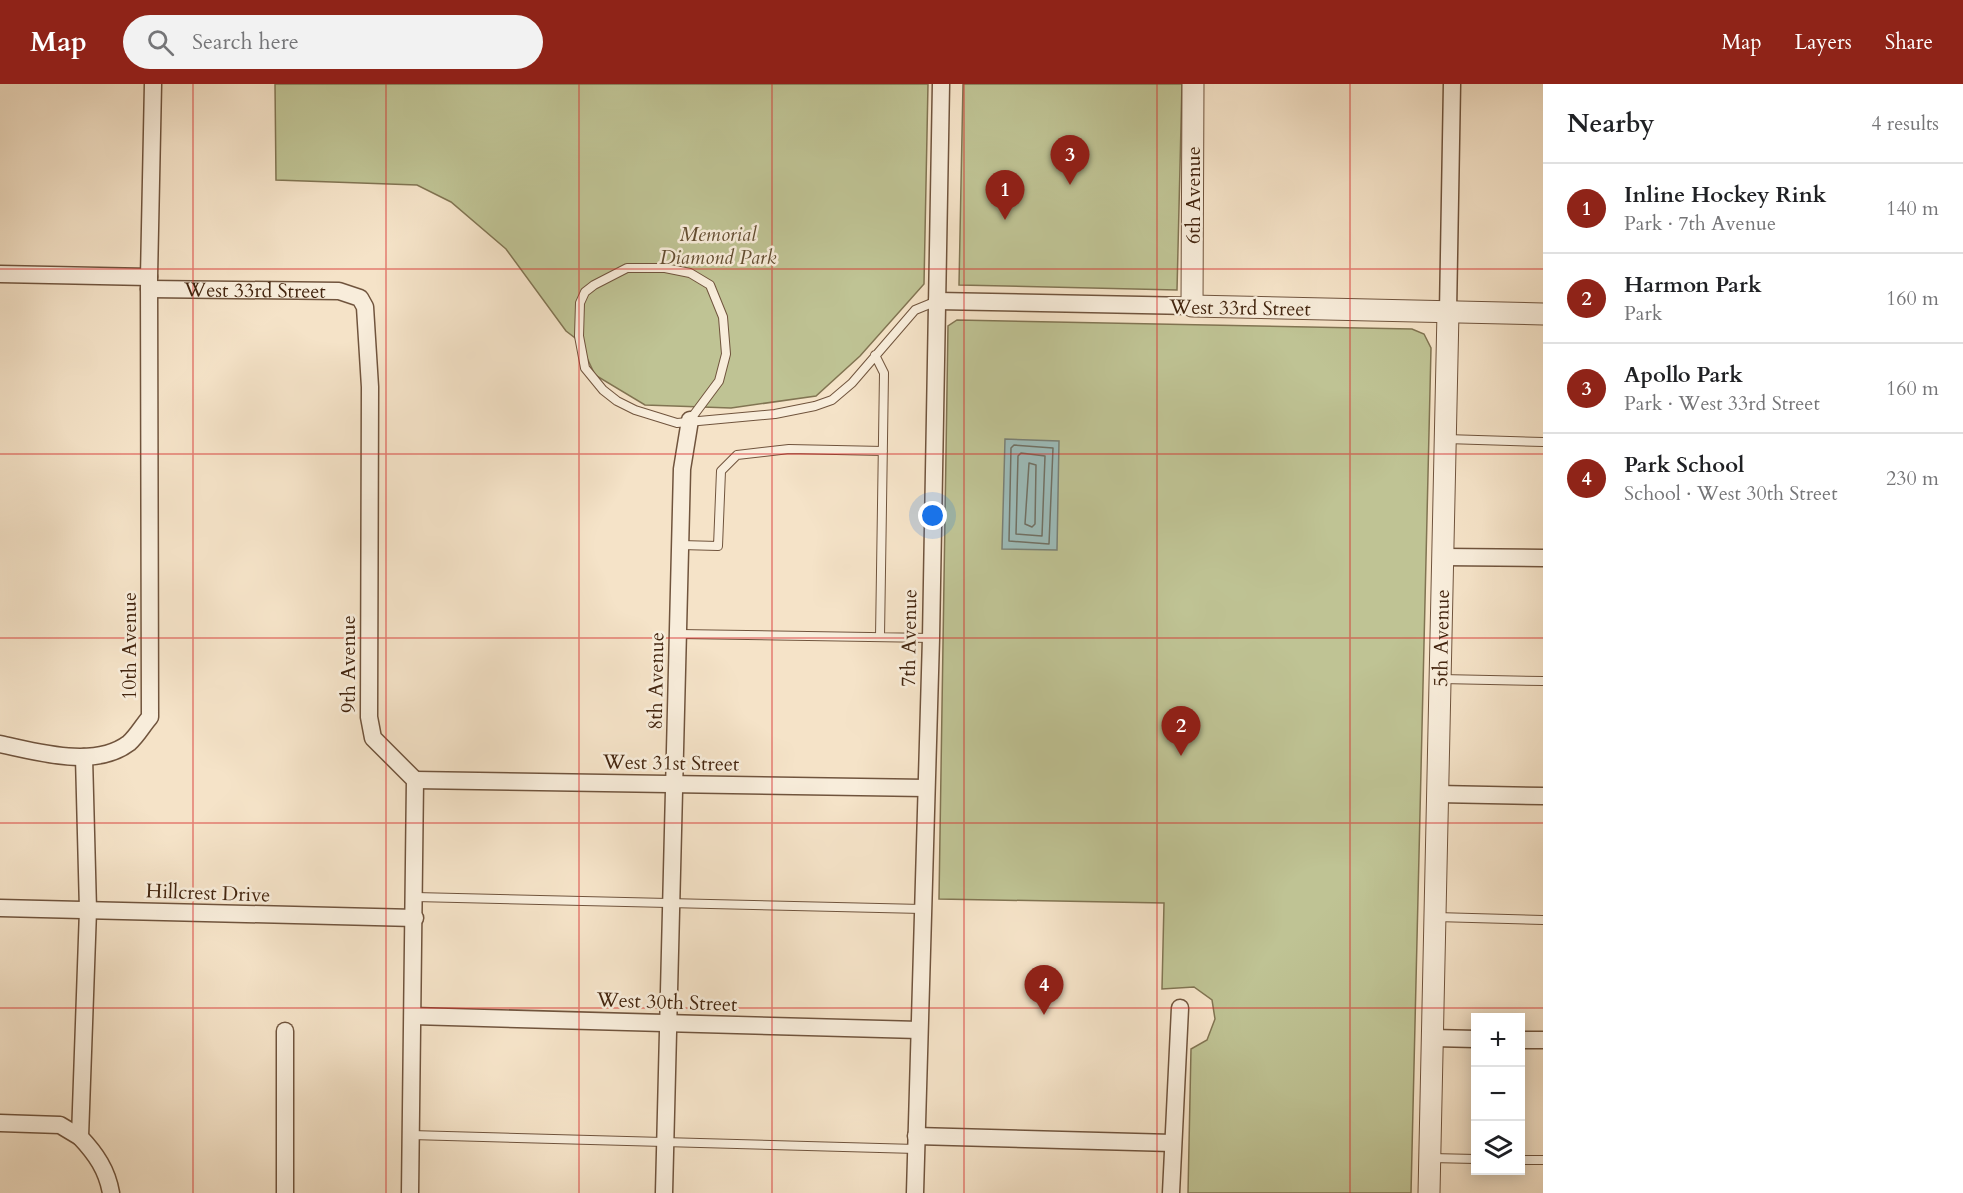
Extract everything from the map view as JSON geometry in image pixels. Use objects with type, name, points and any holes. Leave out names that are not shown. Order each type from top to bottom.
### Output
[{"type":"street","name":"10th Avenue","points":[[84,757],[112,752],[129,743],[150,717],[149,283],[153,84]]},
{"type":"street","name":"7th Avenue","points":[[915,1193],[931,638],[941,84]]},
{"type":"street","name":"6th Avenue","points":[[1192,306],[1194,84]]},
{"type":"street","name":"5th Avenue","points":[[1429,1193],[1452,84]]},
{"type":"street","name":"West 33rd Street","points":[[0,274],[339,291],[360,298]]},
{"type":"street","name":"9th Avenue","points":[[360,298],[365,307],[368,327],[370,387],[369,717],[373,738],[415,780]]},
{"type":"street","name":"West 33rd Street","points":[[937,301],[1543,314]]},
{"type":"street","name":"8th Avenue","points":[[664,1193],[670,1023],[681,469],[690,420]]},
{"type":"street","points":[[1443,556],[1543,558]]},
{"type":"street","points":[[6,746],[84,757],[88,910],[80,1137]]},
{"type":"street","points":[[410,1193],[415,780]]},
{"type":"street","name":"West 31st Street","points":[[415,780],[926,788]]},
{"type":"street","points":[[1438,794],[1543,796]]},
{"type":"street","name":"Hillcrest Drive","points":[[0,908],[415,918]]},
{"type":"street","points":[[1171,1193],[1180,1008]]},
{"type":"street","name":"West 30th Street","points":[[413,1016],[919,1030]]},
{"type":"street","points":[[285,1031],[285,1193]]},
{"type":"street","points":[[1433,1038],[1471,1039]]},
{"type":"street","points":[[1525,1040],[1543,1040]]},
{"type":"street","points":[[0,1124],[60,1125],[80,1137],[96,1153],[109,1179],[111,1193]]},
{"type":"street","points":[[916,1142],[1172,1143]]},
{"type":"lane","points":[[690,420],[719,381],[726,354],[723,317],[710,285],[690,273],[665,268],[627,268],[594,285],[585,292],[580,303],[579,336],[585,368],[603,390],[636,410],[677,423],[690,420],[732,420],[815,406],[832,400],[852,383],[915,310],[937,301]]},
{"type":"lane","points":[[875,355],[884,374],[880,637]]},
{"type":"lane","points":[[1445,440],[1543,442]]},
{"type":"lane","points":[[681,545],[718,546],[721,471],[738,455],[789,449],[883,451]]},
{"type":"lane","points":[[679,633],[931,638]]},
{"type":"lane","points":[[1440,679],[1543,681]]},
{"type":"lane","points":[[415,897],[922,909]]},
{"type":"lane","points":[[1435,917],[1543,920]]},
{"type":"lane","points":[[411,1134],[665,1140],[916,1142]]},
{"type":"lane","points":[[1430,1158],[1471,1159]]},
{"type":"lane","points":[[1525,1160],[1543,1160]]},
{"type":"green space","name":"Memorial Diamond Park","points":[[275,84],[928,84],[924,284],[860,356],[816,396],[731,408],[645,405],[595,375],[579,341],[566,331],[506,249],[451,202],[417,185],[276,180]]},
{"type":"green space","points":[[963,84],[1182,84],[1177,290],[959,285]]},
{"type":"green space","points":[[957,320],[1412,329],[1424,334],[1431,348],[1411,1193],[1188,1193],[1191,1049],[1207,1040],[1215,1019],[1212,1000],[1194,987],[1162,989],[1164,903],[939,899],[948,326]]},
{"type":"water","points":[[1005,439],[1059,441],[1057,550],[1002,549]]},
{"type":"place","name":"Apollo Park","points":[[1070,185]]},
{"type":"place","name":"Inline Hockey Rink","points":[[1005,220]]},
{"type":"place","name":"Harmon Park","points":[[1181,756]]},
{"type":"place","name":"Park School","points":[[1044,1015]]}]
